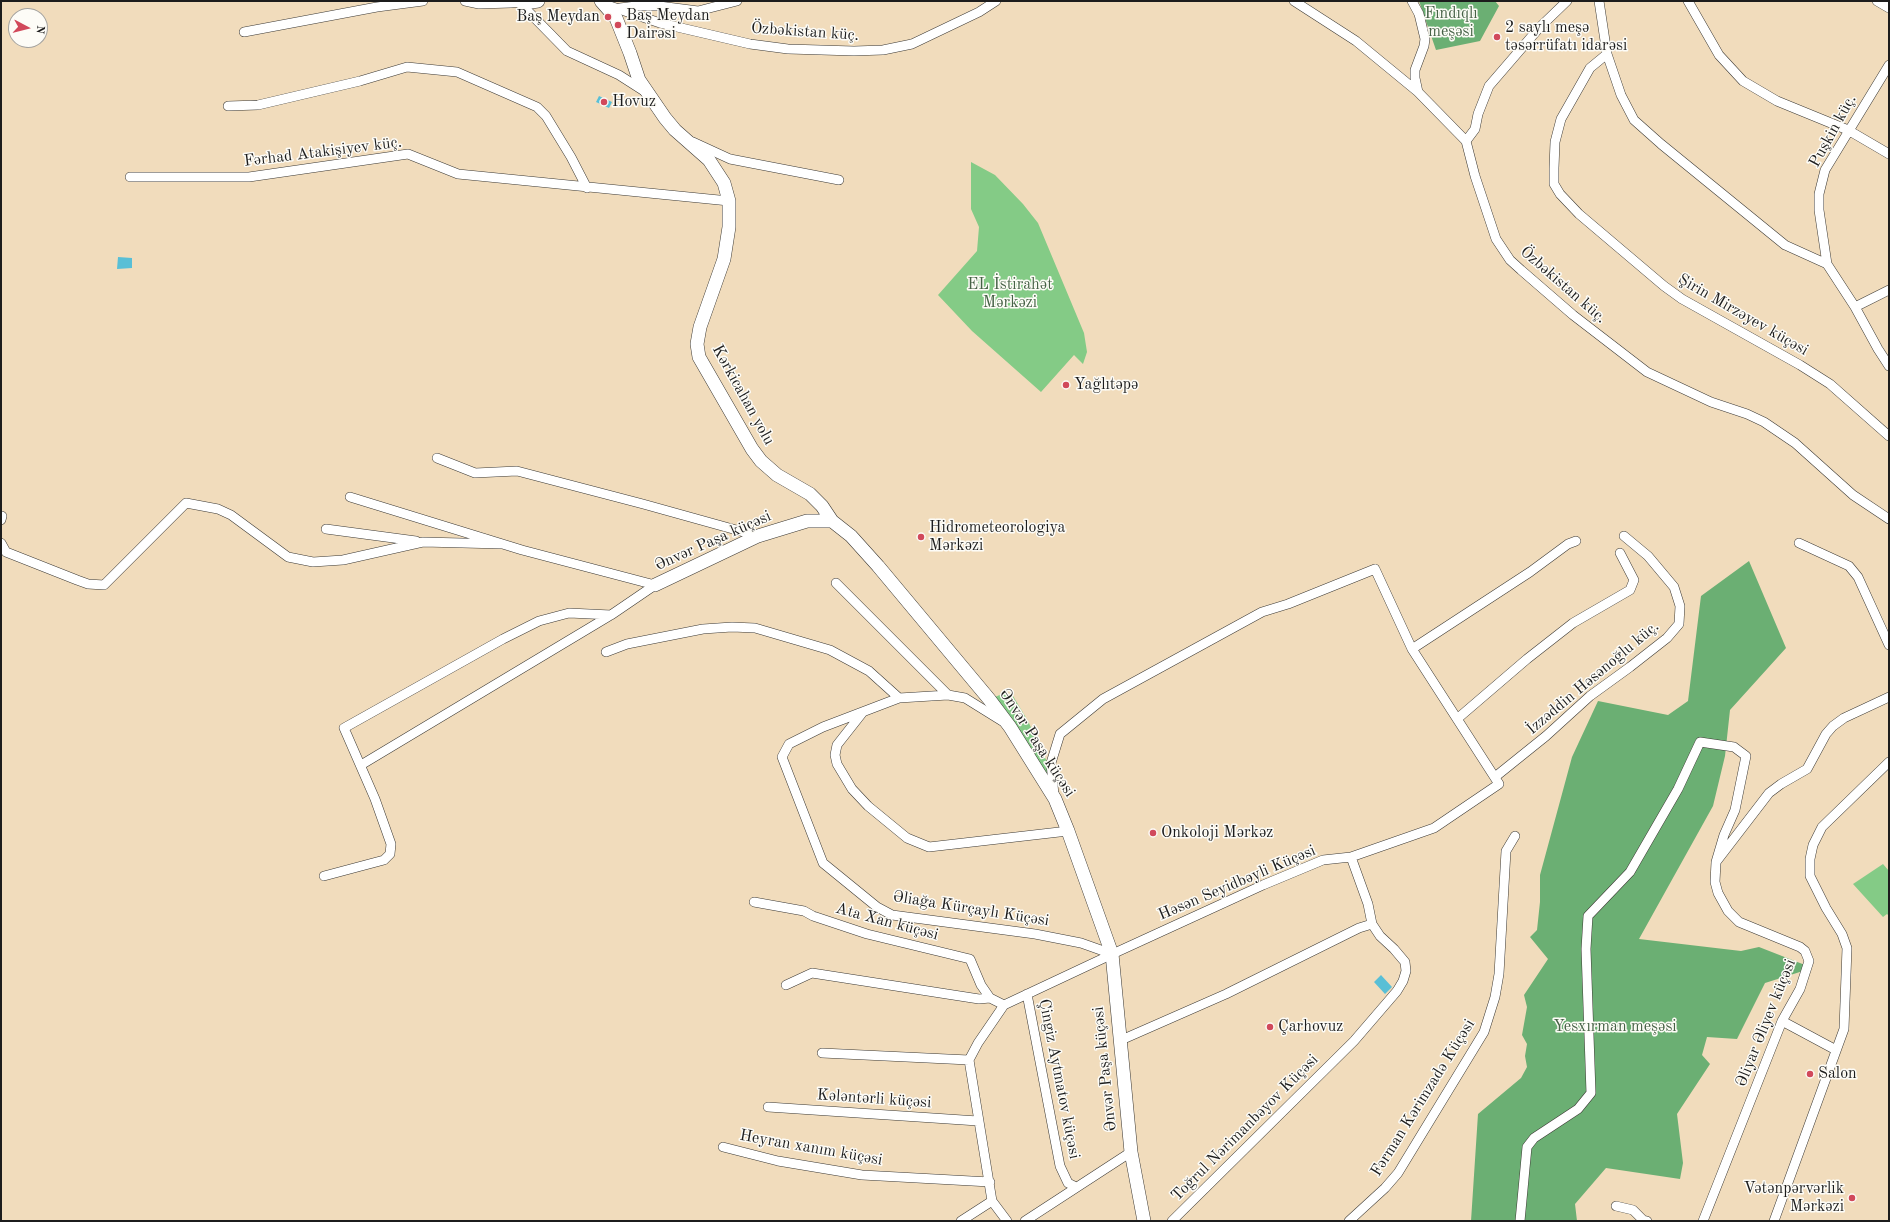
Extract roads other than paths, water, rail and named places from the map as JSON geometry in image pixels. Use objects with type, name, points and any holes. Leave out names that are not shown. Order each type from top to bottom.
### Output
[{"type":"street","points":[[244,32],[378,7],[423,1]]},
{"type":"street","points":[[465,1],[479,4],[511,4],[519,1],[525,3],[538,1]]},
{"type":"street","points":[[519,1],[567,51],[620,75],[650,95]]},
{"type":"street","points":[[609,5],[659,6],[698,11],[737,1]]},
{"type":"street","name":"Özbəkistan küç.","points":[[609,5],[660,23],[750,44],[802,50],[854,51],[883,50],[912,44],[962,21],[996,1]]},
{"type":"street","name":"Özbəkistan küç.","points":[[1294,1],[1356,41],[1418,92],[1466,141],[1475,176],[1496,239],[1502,249],[1521,270],[1573,315],[1646,372],[1711,402],[1747,414],[1764,422],[1796,443],[1854,495],[1889,519]]},
{"type":"street","points":[[1412,1],[1419,14],[1425,39],[1415,70],[1418,92]]},
{"type":"street","points":[[1466,141],[1475,129],[1478,114],[1489,86],[1539,28],[1567,1]]},
{"type":"street","points":[[1600,1],[1607,54],[1622,95],[1634,120],[1785,245],[1827,264],[1856,307],[1878,349],[1889,366]]},
{"type":"street","points":[[1688,1],[1719,55],[1743,81],[1778,101],[1848,130],[1889,154]]},
{"type":"street","points":[[1877,1],[1889,8]]},
{"type":"street","name":"Kərkicahan yolu","points":[[609,5],[616,18],[640,80],[665,118],[675,130],[688,139],[713,166],[724,184],[729,201],[730,228],[724,259],[700,327],[697,344],[699,357],[752,449],[777,475],[810,494],[822,506],[832,521]]},
{"type":"street","name":"Şirin Mirzəyev küçəsi","points":[[1607,54],[1590,68],[1561,119],[1555,142],[1554,168],[1554,184],[1560,194],[1579,214],[1682,300],[1800,365],[1830,384],[1889,436]]},
{"type":"street","name":"Puşkin küç.","points":[[1827,264],[1819,210],[1819,194],[1825,170],[1889,65]]},
{"type":"street","points":[[228,106],[258,105],[408,67],[457,72],[537,107],[546,116],[571,157],[587,188]]},
{"type":"street","points":[[688,139],[730,159],[839,180]]},
{"type":"street","name":"Fərhad Atakişiyev küç.","points":[[130,177],[248,178],[408,154],[458,174],[729,201]]},
{"type":"street","points":[[1856,307],[1889,290]]},
{"type":"street","points":[[437,458],[475,473],[517,471],[758,536]]},
{"type":"street","points":[[350,497],[502,544],[655,585]]},
{"type":"street","points":[[1,543],[6,552],[88,584],[104,585],[186,503],[218,509],[231,515],[288,557],[313,562],[343,560],[423,542]]},
{"type":"street","points":[[1,520],[2,516]]},
{"type":"street","name":"Ənvər Paşa küçəsi","points":[[655,585],[758,536],[807,521],[832,521],[851,536],[878,566],[984,693],[1010,727],[1055,799],[1112,954],[1130,1152],[1144,1221]]},
{"type":"street","points":[[326,529],[423,542],[502,544]]},
{"type":"street","name":"İzzəddin Həsənoğlu küç.","points":[[1495,777],[1546,736],[1590,696],[1630,668],[1667,638],[1679,624],[1680,606],[1674,587],[1648,556],[1624,536]]},
{"type":"street","points":[[1412,649],[1530,572],[1568,544],[1576,541]]},
{"type":"street","points":[[1799,544],[1849,566],[1858,577],[1889,645]]},
{"type":"street","points":[[1457,719],[1527,659],[1573,624],[1630,590],[1634,580],[1620,553]]},
{"type":"street","points":[[1055,799],[1051,763],[1060,734],[1103,699],[1262,612],[1288,604],[1375,569],[1412,649],[1495,777]]},
{"type":"street","points":[[836,583],[948,694],[965,698],[1010,727]]},
{"type":"street","points":[[361,765],[611,616],[655,585]]},
{"type":"street","points":[[324,876],[384,860],[390,854],[391,844],[361,765],[344,728],[503,639],[539,621],[569,612],[611,616]]},
{"type":"street","points":[[606,652],[627,644],[703,629],[732,627],[755,628],[830,650],[869,671],[899,698]]},
{"type":"street","name":"Əliağa Kürçaylı Küçəsi","points":[[948,694],[899,698],[823,727],[788,744],[782,757],[823,863],[877,908],[892,915],[1066,940],[1081,943],[1112,954]]},
{"type":"street","points":[[1716,862],[1769,793],[1781,784],[1807,769],[1826,734],[1833,726],[1844,718],[1889,697]]},
{"type":"street","points":[[864,712],[837,745],[835,755],[836,764],[852,789],[868,806],[907,838],[929,847],[1068,831]]},
{"type":"street","name":"Əliyar Əliyev küçəsi","points":[[1520,1221],[1527,1147],[1534,1138],[1578,1109],[1591,1093],[1586,949],[1588,916],[1630,872],[1678,789],[1700,742],[1734,747],[1746,756],[1736,810],[1724,835],[1716,862],[1715,882],[1718,893],[1728,911],[1739,922],[1800,947],[1805,951],[1809,961],[1800,989],[1782,1021],[1703,1221]]},
{"type":"street","points":[[1774,1221],[1844,1029],[1847,948],[1842,934],[1826,908],[1810,876],[1810,859],[1813,845],[1822,827],[1889,762]]},
{"type":"street","name":"Həsən Seyidbəyli Küçəsi","points":[[1112,954],[1263,885],[1323,860],[1352,856],[1434,828],[1499,784],[1495,777]]},
{"type":"street","name":"Fərman Kərimzadə Küçəsi","points":[[1349,1221],[1385,1188],[1398,1173],[1484,1032],[1495,997],[1499,974],[1506,851],[1515,836]]},
{"type":"street","name":"Toğrul Nərimanbəyov Küçəsi","points":[[1172,1221],[1354,1041],[1397,991],[1404,976],[1404,962],[1394,949],[1380,936],[1372,924],[1368,904],[1352,856]]},
{"type":"street","name":"Ata Xan küçəsi","points":[[754,902],[804,910],[813,916],[867,934],[970,959],[981,985],[990,998]]},
{"type":"street","points":[[1119,1041],[1226,994],[1359,928],[1372,924]]},
{"type":"street","name":"Çingiz Aytmatov küçəsi","points":[[1004,1005],[1112,954]]},
{"type":"street","points":[[786,986],[812,973],[979,999],[990,998],[1004,1005],[978,1043],[969,1060],[978,1121],[990,1182],[992,1202],[1007,1221]]},
{"type":"street","name":"Çingiz Aytmatov küçəsi","points":[[1027,994],[1060,1166],[1068,1183],[1076,1187]]},
{"type":"street","points":[[1782,1021],[1836,1050]]},
{"type":"street","points":[[822,1053],[969,1060]]},
{"type":"street","name":"Kələntərli küçəsi","points":[[768,1107],[978,1121]]},
{"type":"street","name":"Heyran xanım küçəsi","points":[[723,1147],[778,1161],[862,1175],[990,1182]]},
{"type":"street","points":[[1025,1221],[1130,1152]]},
{"type":"street","points":[[961,1221],[992,1202]]},
{"type":"street","points":[[1616,1206],[1633,1210],[1643,1220],[1647,1221]]},
{"type":"water","name":"Hovuz","points":[[599,96],[612,102],[609,108],[596,102]]},
{"type":"water","points":[[118,257],[132,258],[132,268],[117,269]]},
{"type":"water","points":[[1381,975],[1392,987],[1385,994],[1374,982]]},
{"type":"place","name":"Baş Meydan","points":[[608,17]]},
{"type":"place","name":"Baş Meydan Dairəsi","points":[[618,25]]},
{"type":"place","name":"2 saylı meşə təsərrüfatı idarəsi","points":[[1497,37]]},
{"type":"place","name":"Hovuz","points":[[604,102]]},
{"type":"place","name":"Yağlıtəpə","points":[[1066,385]]},
{"type":"place","name":"Hidrometeorologiya Mərkəzi","points":[[921,537]]},
{"type":"place","name":"Onkoloji Mərkəz","points":[[1153,833]]},
{"type":"place","name":"Çarhovuz","points":[[1270,1027]]},
{"type":"place","name":"Salon","points":[[1810,1074]]},
{"type":"place","name":"Vətənpərvərlik Mərkəzi","points":[[1852,1198]]},
{"type":"park label","name":"Fındıqlı meşəsi","points":[[1451,23]]},
{"type":"park label","name":"EL İstirahət Mərkəzi","points":[[1010,294]]},
{"type":"park label","name":"Yesxırman meşəsi","points":[[1615,1027]]}]
